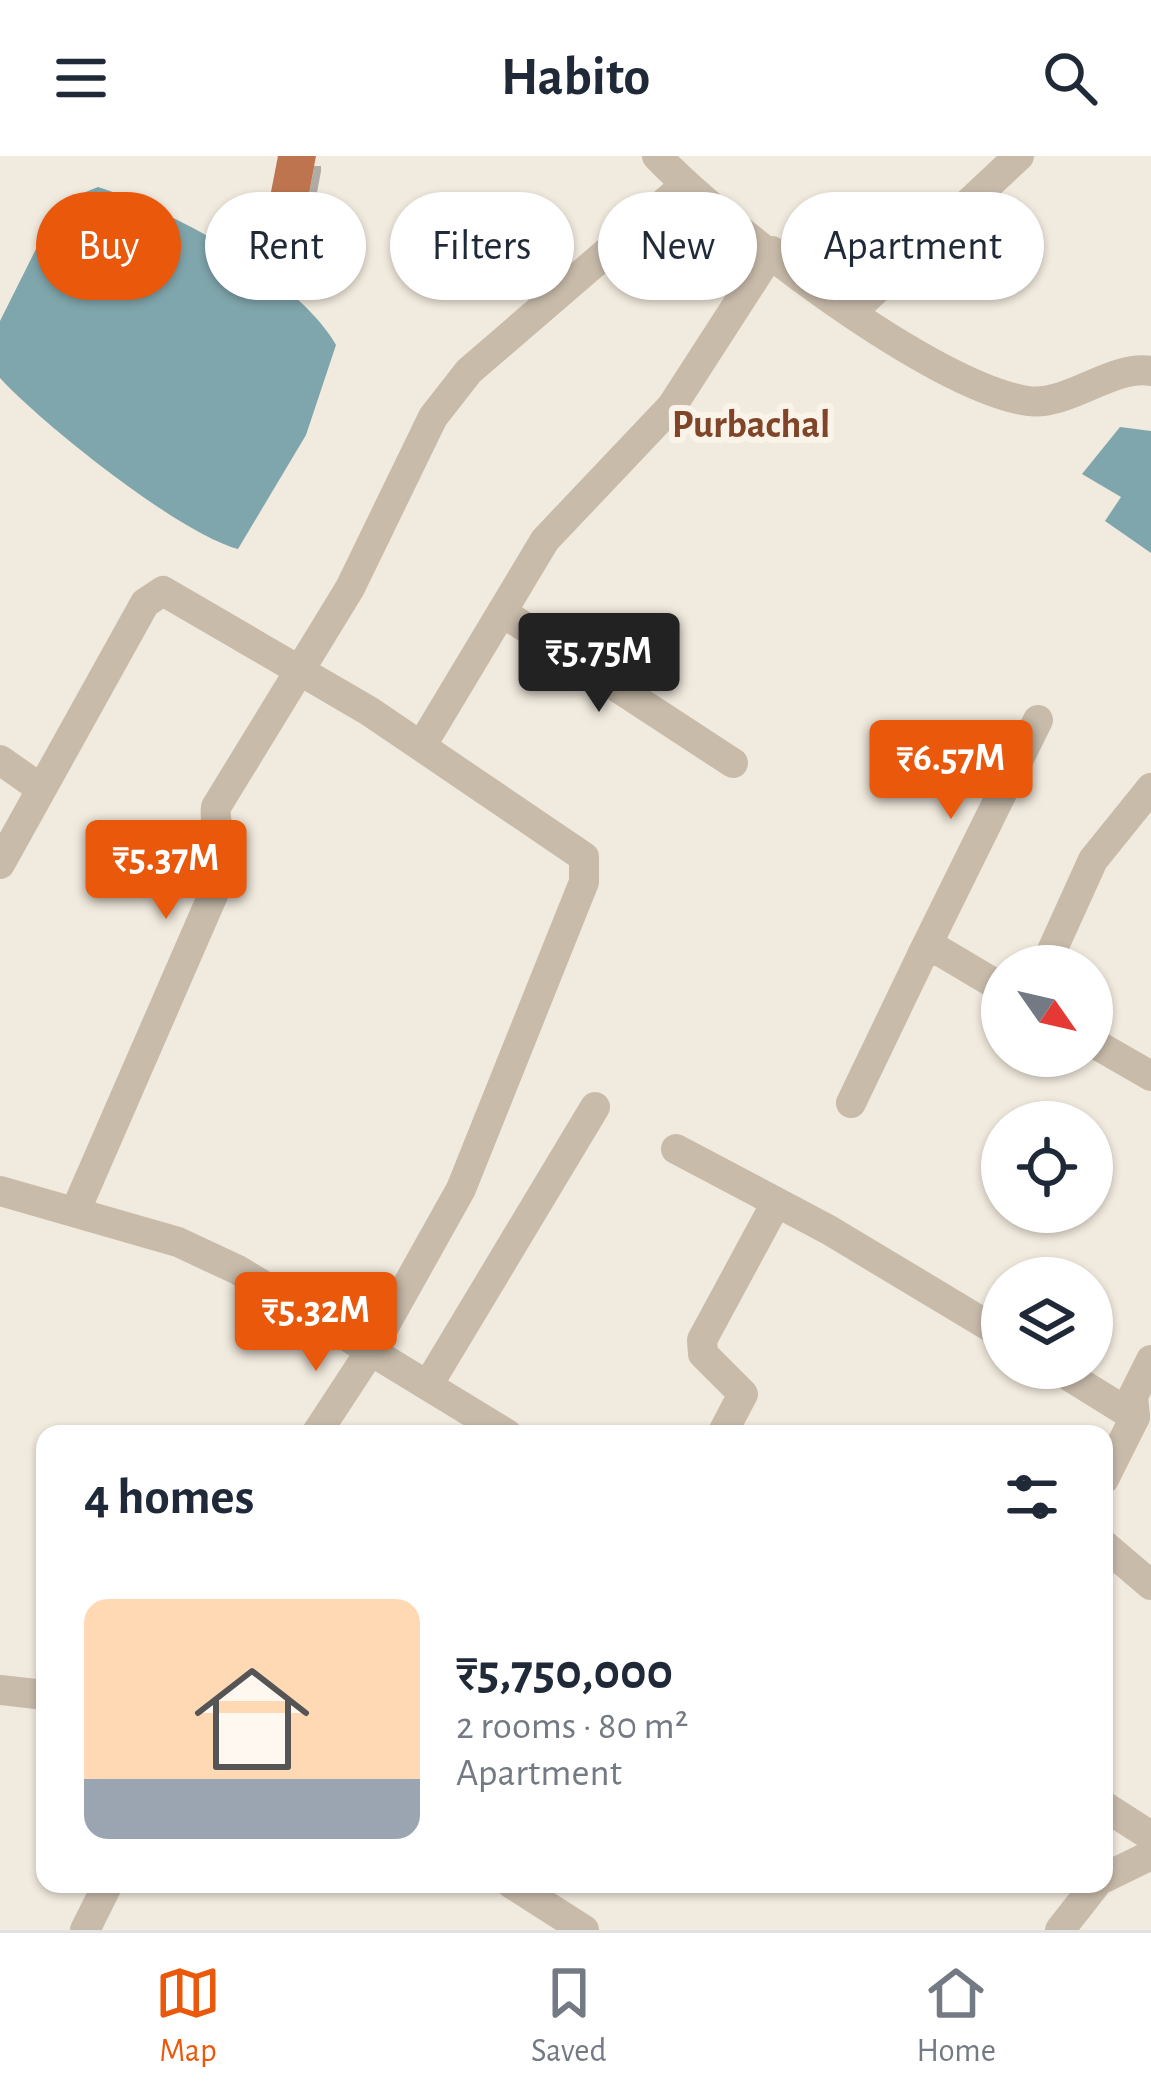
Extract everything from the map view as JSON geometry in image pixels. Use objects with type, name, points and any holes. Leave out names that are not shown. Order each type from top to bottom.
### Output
[{"type":"street","points":[[657,156],[685,185],[923,362],[1031,402],[1151,371]]},
{"type":"street","points":[[853,311],[1019,156]]},
{"type":"street","points":[[75,1212],[224,872],[226,853],[215,825],[216,807],[302,670],[445,402],[470,371],[685,185]]},
{"type":"street","points":[[422,745],[569,510],[672,406],[772,251]]},
{"type":"street","points":[[0,864],[153,594],[177,594],[422,745],[584,856],[586,867],[469,1174],[371,1350],[322,1425]]},
{"type":"street","points":[[502,612],[733,763]]},
{"type":"street","points":[[851,1102],[1037,720]]},
{"type":"street","points":[[0,760],[40,788]]},
{"type":"street","points":[[1055,945],[1093,860],[1151,788]]},
{"type":"street","points":[[923,953],[938,950],[981,976]]},
{"type":"street","points":[[1113,1054],[1151,1076]]},
{"type":"street","points":[[428,1385],[596,1107]]},
{"type":"street","points":[[676,1149],[981,1322]]},
{"type":"street","points":[[0,1191],[178,1242],[238,1270],[492,1425]]},
{"type":"street","points":[[727,1425],[743,1394],[703,1354],[702,1340],[776,1203]]},
{"type":"street","points":[[1113,1461],[1135,1417],[1133,1396],[1151,1360]]},
{"type":"street","points":[[1090,1389],[1135,1417]]},
{"type":"street","points":[[1113,1553],[1151,1586]]},
{"type":"street","points":[[0,1690],[36,1694]]},
{"type":"street","points":[[1113,1813],[1151,1836]]},
{"type":"street","points":[[1113,1874],[1151,1856]]},
{"type":"street","points":[[85,1930],[104,1893]]},
{"type":"street","points":[[531,1893],[583,1930]]},
{"type":"street","points":[[1060,1930],[1089,1893]]},
{"type":"water","points":[[181,222],[205,235],[205,300],[298,300],[336,345],[306,435],[238,549],[182,522],[113,475],[0,378],[0,321],[36,249],[36,300],[181,300]]},
{"type":"water","points":[[1120,427],[1151,431],[1151,553],[1105,521],[1121,497],[1082,474]]},
{"type":"building","points":[[278,156],[316,156],[309,192],[271,192]]},
{"type":"district","name":"Purbachal","points":[[751,423]]}]
